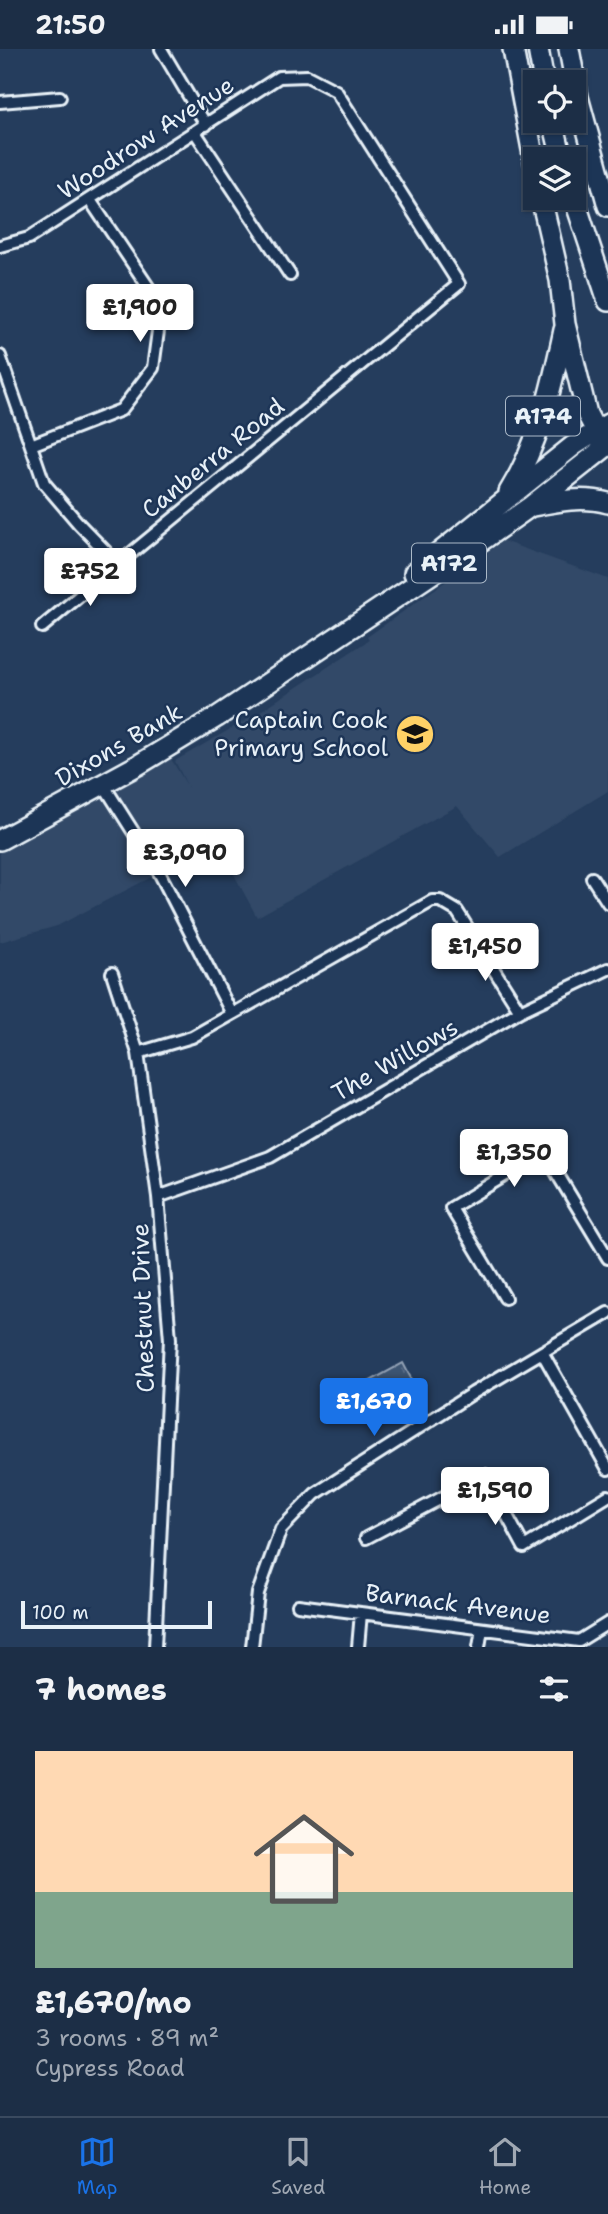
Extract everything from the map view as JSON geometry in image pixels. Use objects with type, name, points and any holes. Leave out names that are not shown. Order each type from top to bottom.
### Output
[{"type":"highway","points":[[513,49],[531,147]]},
{"type":"highway","points":[[538,49],[542,70]]},
{"type":"highway","points":[[569,49],[578,97],[608,206]]},
{"type":"highway","name":"A174","points":[[544,210],[560,280],[565,324],[587,414],[605,440]]},
{"type":"highway","points":[[578,210],[608,300]]},
{"type":"highway","name":"A174","points":[[503,502],[537,435],[545,412],[565,324]]},
{"type":"highway","name":"A172","points":[[482,530],[503,502],[573,446],[605,440]]},
{"type":"highway","name":"A172","points":[[482,530],[531,506],[605,440]]},
{"type":"highway","name":"A172","points":[[531,506],[575,499],[608,503]]},
{"type":"highway","name":"Dixons Bank","points":[[0,840],[217,717],[364,618],[394,589],[482,530]]},
{"type":"street","points":[[161,49],[206,125]]},
{"type":"street","name":"Woodrow Avenue","points":[[0,246],[29,238],[279,77],[307,76],[336,91],[459,284]]},
{"type":"street","points":[[0,102],[60,97]]},
{"type":"street","points":[[195,132],[290,275]]},
{"type":"street","points":[[31,445],[121,410],[153,368],[158,331],[151,291],[90,200]]},
{"type":"street","name":"Canberra Road","points":[[42,627],[459,284]]},
{"type":"street","points":[[0,356],[44,483],[118,564]]},
{"type":"street","points":[[103,784],[160,874],[232,1014]]},
{"type":"street","points":[[592,878],[608,903]]},
{"type":"street","points":[[138,1052],[192,1037],[432,901],[440,901],[457,911],[520,1011]]},
{"type":"street","name":"The Willows","points":[[158,1198],[270,1157],[520,1011],[608,969]]},
{"type":"street","name":"Chestnut Drive","points":[[112,973],[138,1052],[158,1198],[170,1339],[155,1647]]},
{"type":"street","points":[[505,1298],[451,1208],[544,1152],[608,1258]]},
{"type":"street","points":[[252,1647],[258,1594],[281,1529],[315,1494],[608,1313]]},
{"type":"street","points":[[542,1352],[608,1469]]},
{"type":"street","points":[[366,1538],[485,1475],[524,1547],[608,1496]]},
{"type":"street","name":"Barnack Avenue","points":[[298,1605],[581,1644],[608,1623]]},
{"type":"street","points":[[358,1647],[361,1613]]},
{"type":"street","points":[[479,1647],[482,1629]]},
{"type":"shaded area","name":"Captain Cook Primary School","points":[[503,541],[608,579],[608,791],[500,857],[457,806],[257,917],[217,843],[57,926],[0,942],[0,838],[163,746],[188,787],[175,761],[253,716],[369,640],[367,637]]},
{"type":"green space","points":[[403,1363],[414,1384],[363,1412],[352,1391]]},
{"type":"place","name":"Captain Cook Primary School","points":[[415,734]]}]
